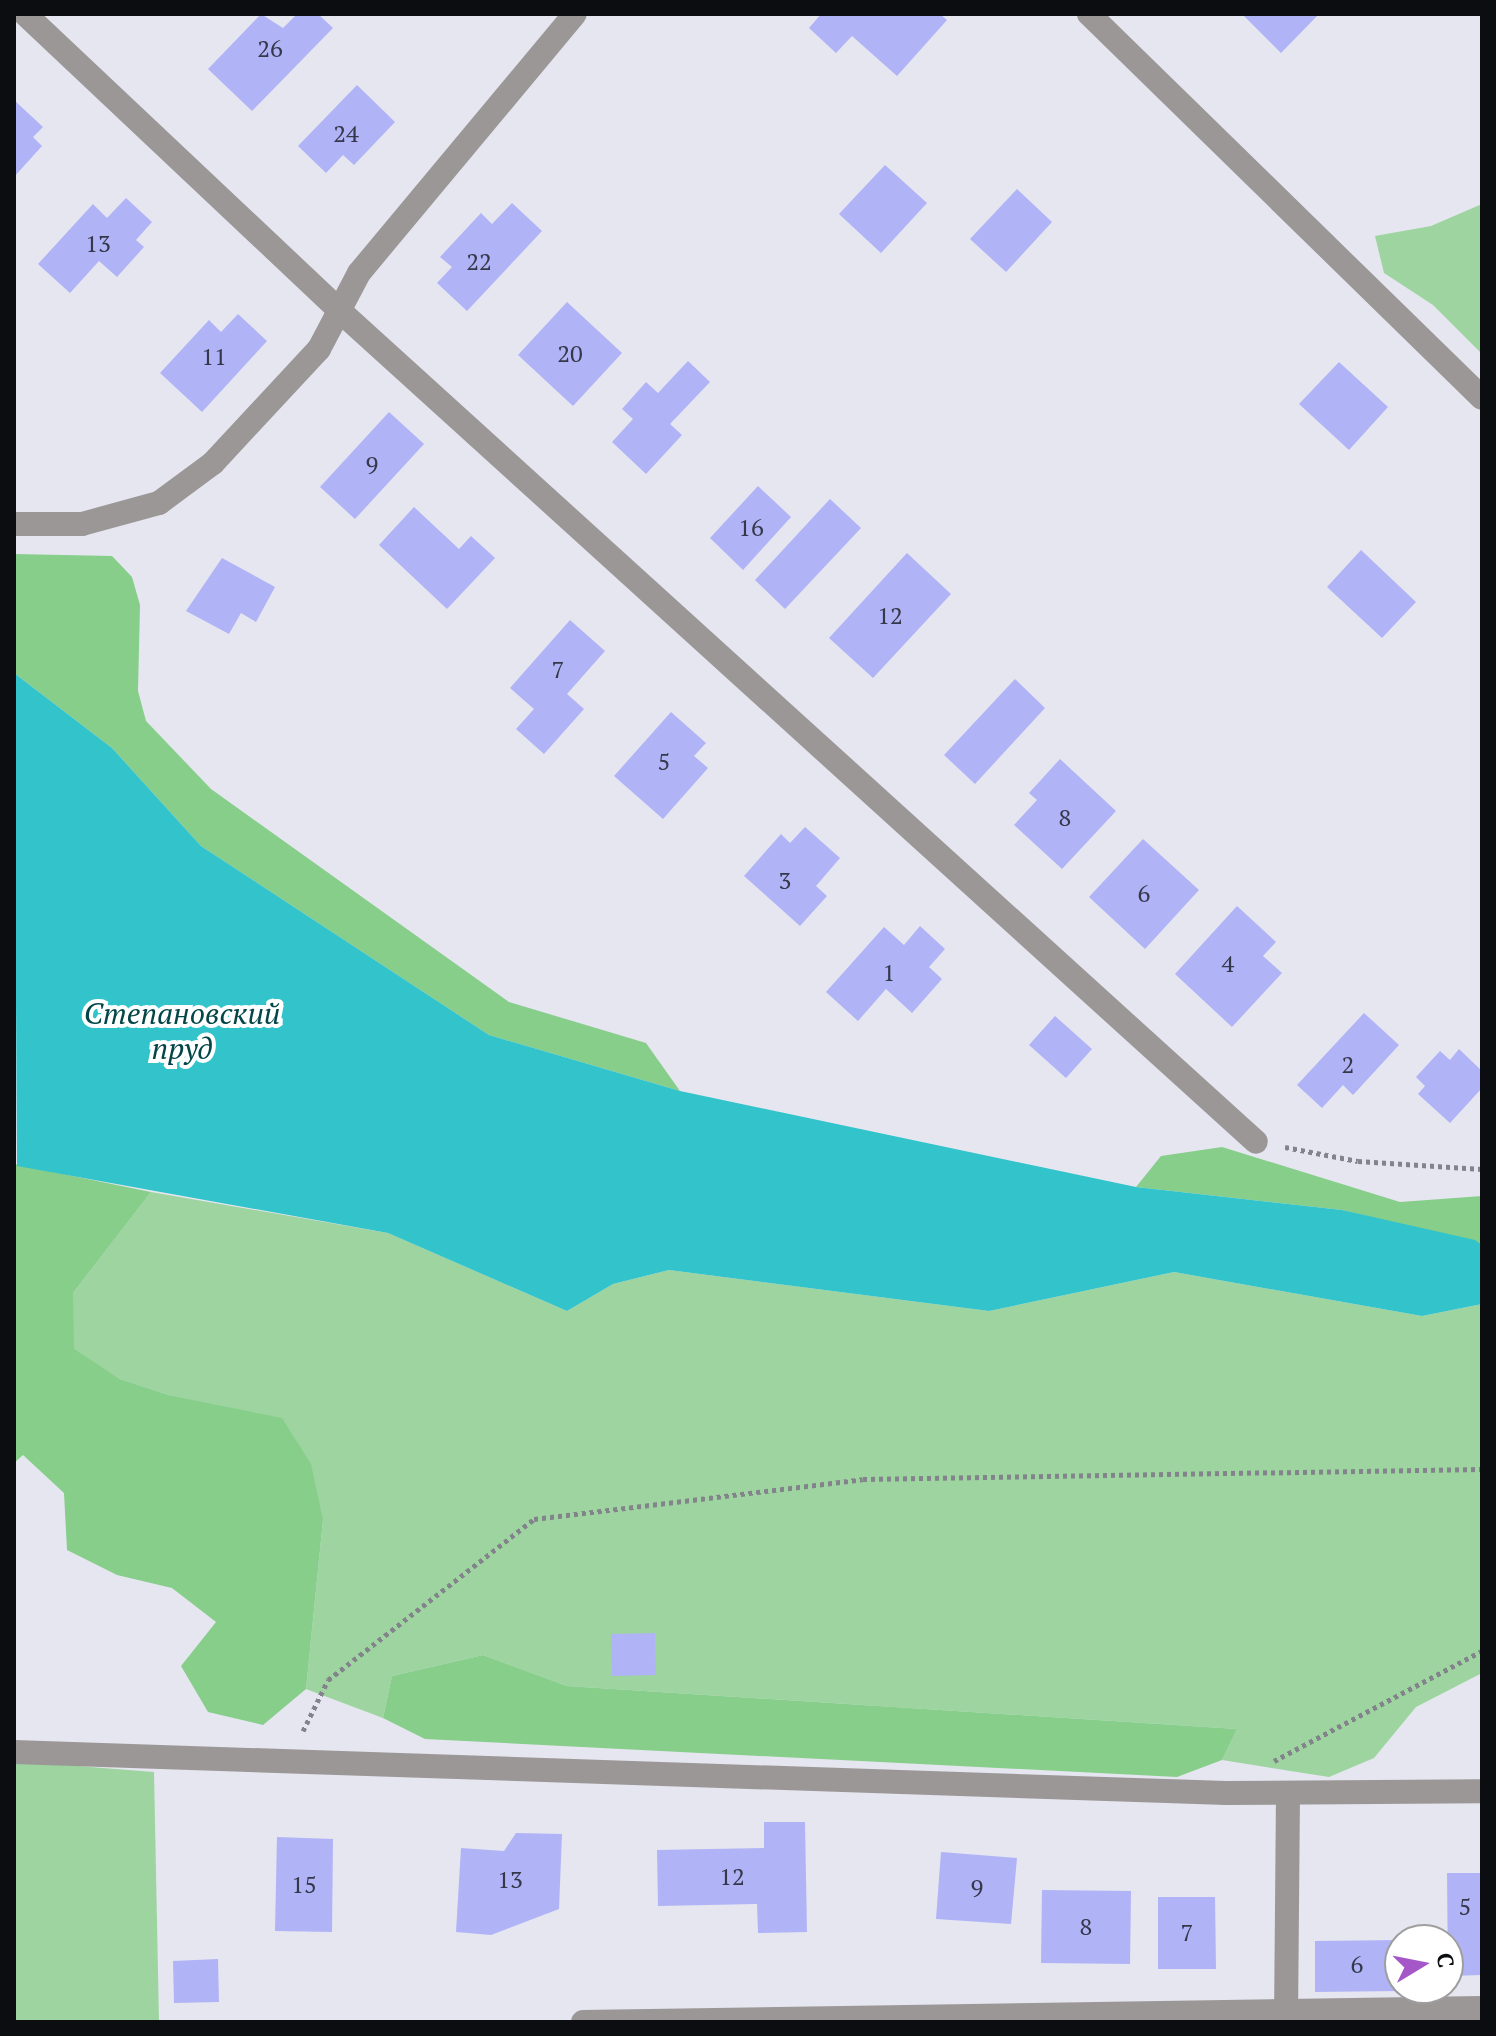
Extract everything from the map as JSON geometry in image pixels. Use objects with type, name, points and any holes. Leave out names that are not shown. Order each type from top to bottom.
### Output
[{"type":"street","points":[[25,14],[341,312],[1256,1142]]},
{"type":"street","points":[[14,524],[82,524],[159,503],[213,463],[319,349],[359,273],[575,14]]},
{"type":"street","points":[[1089,14],[1482,398]]},
{"type":"street","points":[[14,1752],[1226,1793],[1482,1791]]},
{"type":"street","points":[[1286,2017],[1288,1794]]},
{"type":"street","points":[[583,2022],[1286,2017],[1482,2008]]},
{"type":"path","points":[[1256,1142],[1358,1161],[1482,1169]]},
{"type":"path","points":[[289,1761],[328,1680],[534,1519],[863,1479],[1482,1469]]},
{"type":"path","points":[[1226,1793],[1482,1651]]},
{"type":"green space","points":[[1482,204],[1482,354],[1433,305],[1384,273],[1375,236],[1431,226]]},
{"type":"green space","points":[[14,554],[112,556],[132,577],[140,605],[138,691],[146,721],[211,789],[509,1002],[646,1043],[680,1091],[489,1035],[201,846],[112,748],[14,673]]},
{"type":"green space","points":[[1222,1147],[1400,1202],[1482,1196],[1482,1245],[1342,1210],[1136,1187],[1161,1156]]},
{"type":"green space","points":[[14,1164],[151,1192],[73,1293],[74,1349],[120,1379],[172,1396],[282,1418],[311,1464],[323,1520],[306,1689],[263,1725],[208,1712],[181,1666],[216,1622],[172,1588],[117,1575],[67,1550],[64,1493],[23,1455],[14,1463]]},
{"type":"green space","points":[[151,1192],[388,1233],[567,1311],[613,1284],[669,1270],[989,1311],[1174,1272],[1422,1316],[1482,1304],[1482,1673],[1416,1707],[1374,1758],[1329,1777],[1222,1760],[1237,1729],[567,1686],[483,1655],[392,1676],[383,1718],[306,1689],[323,1520],[172,1396],[120,1379],[73,1350],[73,1293]]},
{"type":"green space","points":[[483,1655],[567,1686],[1237,1729],[1222,1760],[1177,1777],[425,1739],[383,1718],[392,1676]]},
{"type":"green space","points":[[14,1761],[154,1772],[159,2022],[14,2022]]},
{"type":"water","name":"Степановский пруд","points":[[14,673],[112,748],[201,846],[489,1035],[680,1091],[1136,1187],[1342,1210],[1475,1240],[1482,1245],[1482,1304],[1422,1316],[1174,1272],[989,1311],[669,1270],[613,1284],[567,1311],[388,1233],[17,1166]]},
{"type":"building","points":[[261,14],[283,28],[297,14],[318,14],[333,28],[252,111],[208,69]]},
{"type":"building","points":[[821,14],[940,14],[947,20],[897,76],[852,36],[836,53],[809,28]]},
{"type":"building","points":[[1242,14],[1319,14],[1281,53]]},
{"type":"building","points":[[357,85],[395,122],[354,165],[343,155],[326,173],[298,146]]},
{"type":"building","points":[[14,100],[43,127],[33,137],[42,146],[14,177]]},
{"type":"building","points":[[885,165],[927,203],[881,253],[839,214]]},
{"type":"building","points":[[1017,189],[1052,222],[1006,272],[970,239]]},
{"type":"building","points":[[126,198],[152,222],[136,240],[144,247],[117,277],[99,261],[70,293],[38,264],[93,204],[107,218]]},
{"type":"building","points":[[512,203],[542,231],[467,311],[437,283],[452,267],[440,257],[481,213],[492,224]]},
{"type":"building","points":[[567,302],[622,353],[573,406],[518,355]]},
{"type":"building","points":[[238,314],[267,341],[202,412],[160,373],[209,320],[221,332]]},
{"type":"building","points":[[688,361],[710,382],[670,424],[682,435],[646,474],[612,442],[633,419],[622,409],[646,382],[658,393]]},
{"type":"building","points":[[1339,362],[1388,407],[1349,450],[1299,404]]},
{"type":"building","points":[[389,412],[424,444],[355,519],[320,487]]},
{"type":"building","points":[[758,486],[791,517],[743,570],[710,538]]},
{"type":"building","points":[[830,499],[861,528],[785,609],[755,580]]},
{"type":"building","points":[[414,507],[459,549],[471,536],[495,558],[447,609],[379,545]]},
{"type":"building","points":[[1361,550],[1416,602],[1382,638],[1327,587]]},
{"type":"building","points":[[907,553],[951,594],[873,678],[829,638]]},
{"type":"building","points":[[222,558],[275,587],[256,622],[241,613],[229,634],[186,611]]},
{"type":"building","points":[[570,620],[605,651],[567,694],[584,709],[544,754],[516,729],[534,709],[510,688]]},
{"type":"building","points":[[1015,679],[1045,708],[975,784],[944,755]]},
{"type":"building","points":[[671,712],[706,743],[694,756],[708,768],[663,819],[614,776]]},
{"type":"building","points":[[1060,759],[1116,811],[1062,869],[1014,825],[1037,800],[1029,793]]},
{"type":"building","points":[[805,827],[840,858],[816,886],[827,896],[800,926],[744,876],[781,834],[790,843]]},
{"type":"building","points":[[1143,839],[1199,890],[1145,949],[1089,897]]},
{"type":"building","points":[[1237,906],[1276,942],[1263,956],[1282,973],[1232,1027],[1175,974]]},
{"type":"building","points":[[920,926],[945,949],[929,967],[942,979],[912,1013],[886,989],[858,1021],[826,992],[884,927],[904,945]]},
{"type":"building","points":[[1364,1013],[1399,1045],[1353,1095],[1343,1085],[1322,1108],[1297,1085]]},
{"type":"building","points":[[1055,1016],[1092,1049],[1066,1078],[1029,1045]]},
{"type":"building","points":[[1459,1049],[1482,1071],[1482,1088],[1450,1123],[1418,1094],[1425,1086],[1416,1077],[1440,1051],[1450,1060]]},
{"type":"building","points":[[655,1633],[656,1675],[612,1676],[611,1634]]},
{"type":"building","points":[[764,1822],[805,1822],[807,1932],[758,1933],[757,1904],[658,1906],[657,1850],[764,1848]]},
{"type":"building","points":[[516,1833],[562,1834],[559,1909],[491,1935],[456,1932],[461,1848],[504,1851]]},
{"type":"building","points":[[277,1837],[333,1839],[332,1932],[275,1931]]},
{"type":"building","points":[[941,1852],[1017,1858],[1011,1924],[936,1919]]},
{"type":"building","points":[[1447,1873],[1482,1873],[1482,1975],[1464,1976],[1464,1924],[1447,1924]]},
{"type":"building","points":[[1042,1890],[1131,1891],[1130,1964],[1041,1963]]},
{"type":"building","points":[[1158,1897],[1215,1897],[1216,1969],[1158,1969]]},
{"type":"building","points":[[1384,1940],[1384,1991],[1315,1992],[1315,1941]]},
{"type":"building","points":[[218,1959],[219,2002],[174,2003],[173,1961]]}]
